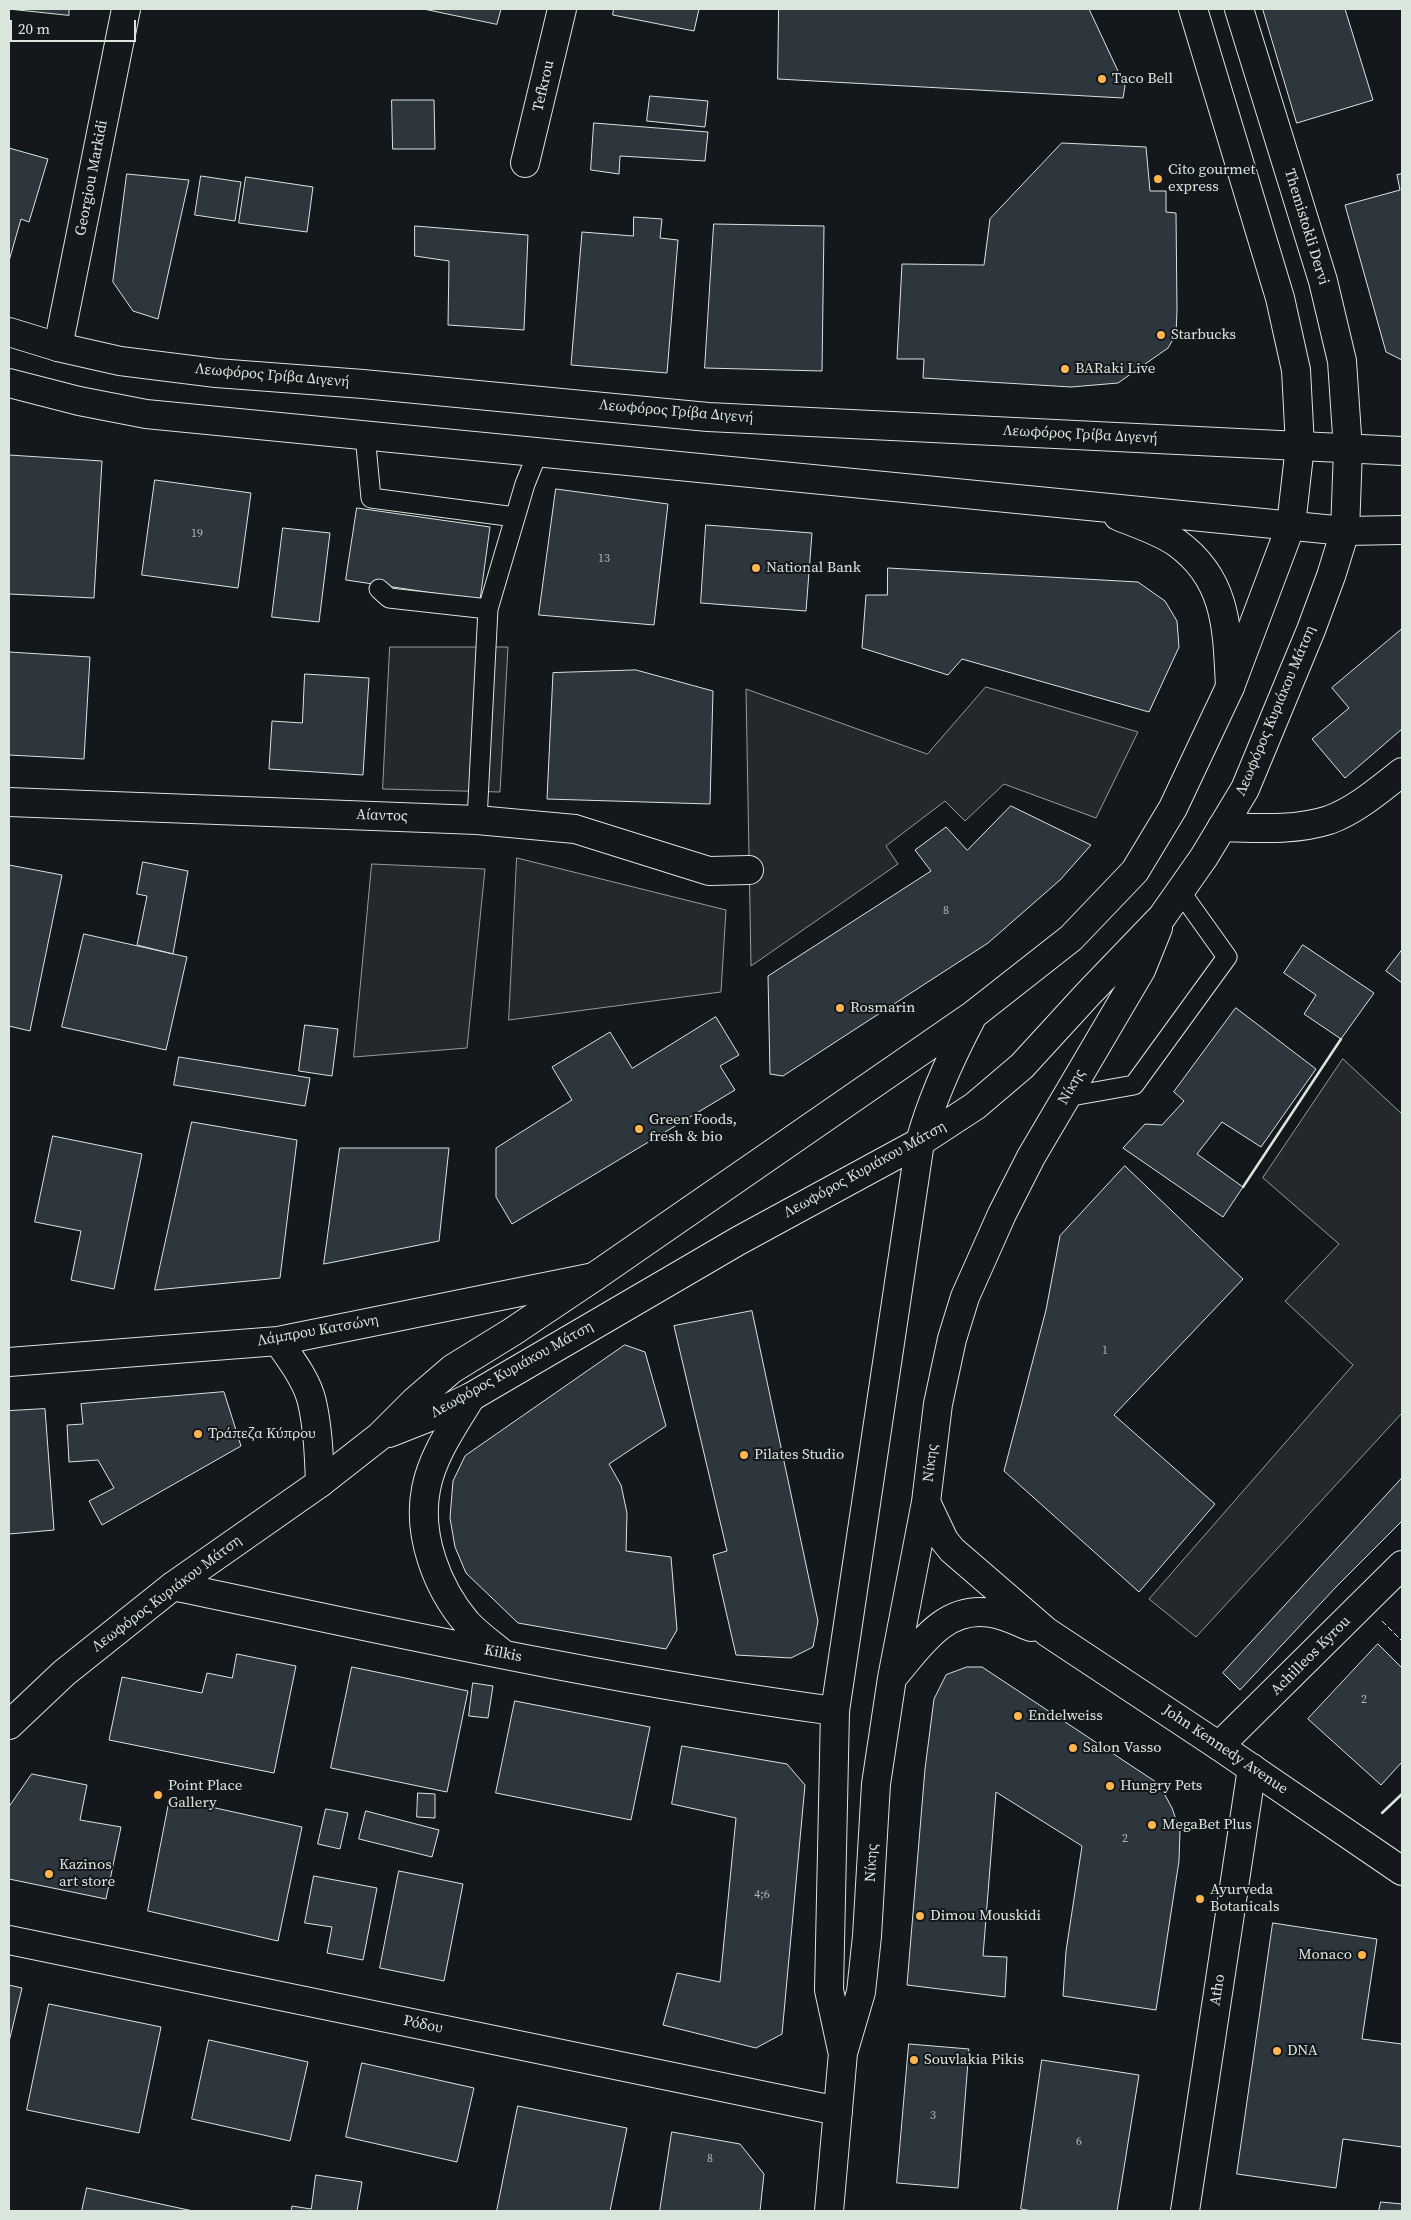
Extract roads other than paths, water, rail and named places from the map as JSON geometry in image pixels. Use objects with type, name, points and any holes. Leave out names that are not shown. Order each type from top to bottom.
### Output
[{"type":"main road","name":"Georgiou Markidi","points":[[58,347],[126,9]]},
{"type":"main road","name":"Tefkrou","points":[[526,163],[562,9]]},
{"type":"main road","points":[[1193,9],[1280,298],[1296,370],[1300,446]]},
{"type":"main road","name":"Themistokli Dervi","points":[[1239,9],[1323,281],[1342,361],[1348,450],[1344,531]]},
{"type":"main road","name":"Λεωφόρος Γρίβα Διγενή","points":[[9,332],[58,347],[120,361],[216,373],[364,384],[708,417],[1300,446],[1348,450],[1402,451]]},
{"type":"main road","points":[[9,383],[79,401],[146,414],[1344,531],[1402,530]]},
{"type":"main road","name":"Λεωφόρος Κυριάκου Μάτση","points":[[9,1725],[64,1673],[173,1586],[320,1483],[380,1436],[416,1400],[452,1369],[512,1332],[594,1277],[973,1015],[1071,938],[1136,871],[1173,808],[1230,687],[1291,525],[1300,446]]},
{"type":"main road","points":[[1100,508],[1176,542],[1202,565],[1215,587],[1227,628],[1230,687]]},
{"type":"main road","name":"Λεωφόρος Κυριάκου Μάτση","points":[[380,1436],[427,1418],[471,1396],[730,1245],[920,1142],[975,1106],[1022,1066],[1162,917],[1245,789],[1331,576],[1344,531]]},
{"type":"main road","points":[[1222,826],[1290,826],[1329,820],[1364,801],[1402,772]]},
{"type":"main road","name":"Αίαντος","points":[[9,802],[477,820],[575,829],[709,871],[750,870]]},
{"type":"main road","name":"Νίκης","points":[[829,2211],[843,2053],[861,1992],[867,1936],[876,1784],[892,1678],[926,1502],[938,1404],[952,1339],[965,1297],[1016,1185],[1141,970],[1154,943],[1162,917]]},
{"type":"main road","name":"Νίκης","points":[[843,2053],[829,1990],[835,1711],[920,1142],[937,1090],[973,1015]]},
{"type":"main road","name":"Λάμπρου Κατσώνη","points":[[9,1362],[278,1341],[594,1277]]},
{"type":"main road","points":[[278,1341],[299,1371],[312,1401],[318,1436],[320,1483]]},
{"type":"main road","points":[[471,1396],[440,1450],[426,1488],[423,1519],[438,1576],[454,1604],[468,1624],[504,1655]]},
{"type":"main road","name":"John Kennedy Avenue","points":[[926,1502],[944,1540],[952,1550],[1047,1632],[1252,1768],[1402,1871]]},
{"type":"main road","name":"Achilleos Kyrou","points":[[1219,1746],[1402,1566]]},
{"type":"main road","name":"Kilkis","points":[[173,1586],[504,1655],[749,1699],[835,1711]]},
{"type":"main road","name":"John Kennedy Avenue","points":[[892,1678],[938,1627],[952,1617],[962,1613],[994,1613],[1047,1632]]},
{"type":"main road","name":"Atho","points":[[1185,2211],[1252,1768]]},
{"type":"main road","name":"Ρόδου","points":[[9,1940],[838,2111]]},
{"type":"lane","points":[[365,435],[371,498],[515,517]]},
{"type":"lane","points":[[477,820],[488,609],[525,484],[538,452]]},
{"type":"lane","points":[[379,589],[389,598],[488,609]]},
{"type":"lane","points":[[1066,1097],[1134,1085],[1227,957],[1180,891]]},
{"type":"place","name":"Taco Bell","points":[[1102,79]]},
{"type":"place","name":"Cito gourmet express","points":[[1158,179]]},
{"type":"place","name":"Starbucks","points":[[1161,335]]},
{"type":"place","name":"BARaki Live","points":[[1065,369]]},
{"type":"place","name":"National Bank","points":[[756,568]]},
{"type":"place","name":"Rosmarin","points":[[840,1008]]},
{"type":"place","name":"Green Foods, fresh & bio","points":[[639,1129]]},
{"type":"place","name":"Τράπεζα Κύπρου","points":[[198,1434]]},
{"type":"place","name":"Pilates Studio","points":[[744,1455]]},
{"type":"place","name":"Endelweiss","points":[[1018,1716]]},
{"type":"place","name":"Salon Vasso","points":[[1073,1748]]},
{"type":"place","name":"Hungry Pets","points":[[1110,1786]]},
{"type":"place","name":"Point Place Gallery","points":[[158,1795]]},
{"type":"place","name":"MegaBet Plus","points":[[1152,1825]]},
{"type":"place","name":"Kazinos art store","points":[[49,1874]]},
{"type":"place","name":"Ayurveda Botanicals","points":[[1200,1899]]},
{"type":"place","name":"Dimou Mouskidi","points":[[920,1916]]},
{"type":"place","name":"Monaco","points":[[1362,1955]]},
{"type":"place","name":"DNA","points":[[1277,2051]]},
{"type":"place","name":"Souvlakia Pikis","points":[[914,2060]]}]
